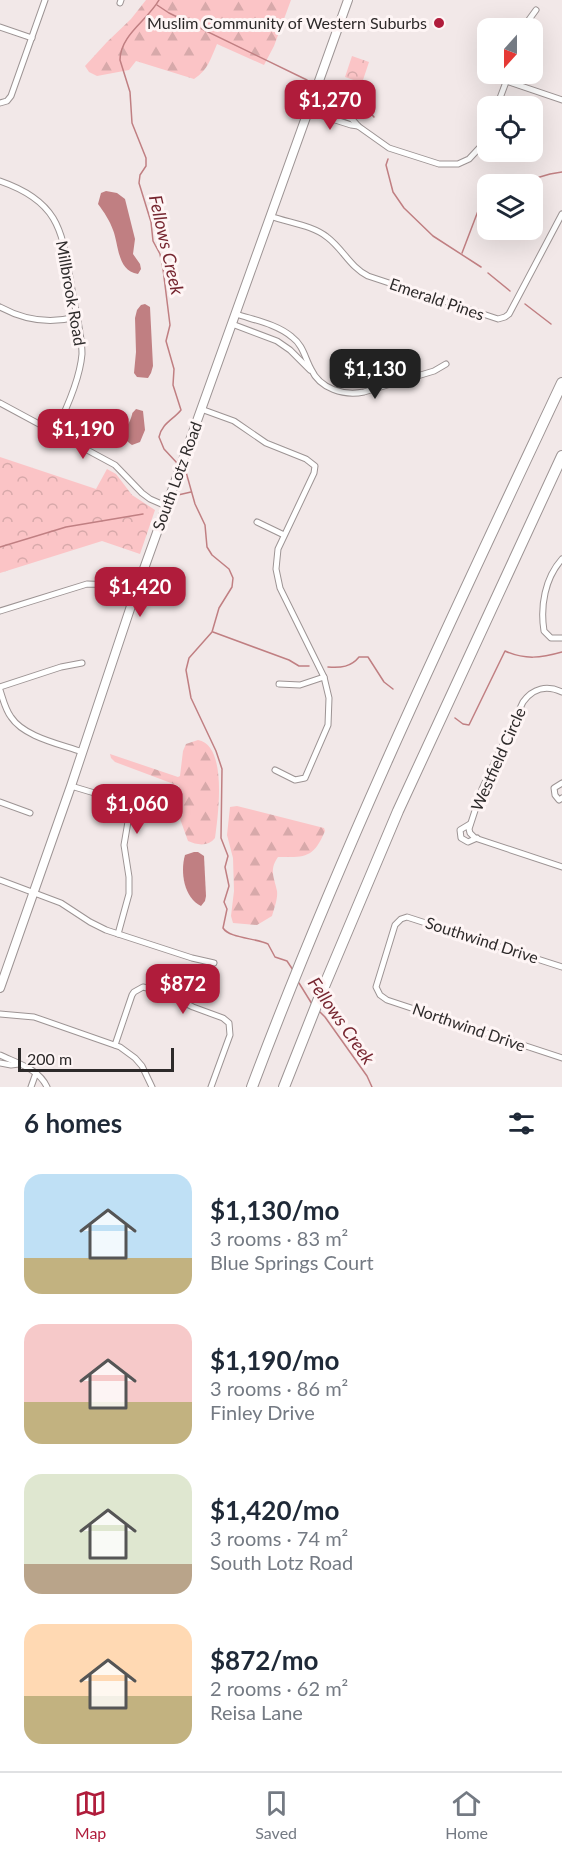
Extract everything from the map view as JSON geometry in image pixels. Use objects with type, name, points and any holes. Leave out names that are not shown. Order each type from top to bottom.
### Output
[{"type":"highway","points":[[252,1087],[341,865],[415,699],[562,383]]},
{"type":"highway","points":[[284,1087],[402,801],[562,456]]},
{"type":"street","points":[[2,103],[12,96],[45,0]]},
{"type":"street","name":"South Lotz Road","points":[[0,988],[136,591],[348,0]]},
{"type":"street","points":[[530,18],[536,10]]},
{"type":"street","points":[[0,27],[32,38]]},
{"type":"street","points":[[515,84],[562,100]]},
{"type":"street","points":[[308,107],[358,126],[394,150],[439,164],[458,164],[471,158],[477,151]]},
{"type":"street","name":"Millbrook Road","points":[[0,181],[21,189],[47,208],[56,221],[63,240],[81,341],[80,364],[67,407],[55,432]]},
{"type":"street","name":"Emerald Pines","points":[[270,216],[324,234],[334,242],[354,267],[368,276],[498,320],[509,314],[562,214]]},
{"type":"street","points":[[0,307],[21,316],[42,320],[63,320],[76,317]]},
{"type":"street","points":[[236,314],[288,334],[298,342],[312,371]]},
{"type":"street","points":[[232,324],[282,344],[320,381],[342,392],[358,393],[434,370],[446,364]]},
{"type":"street","points":[[282,344],[288,334]]},
{"type":"street","points":[[0,403],[115,465],[141,493],[166,506]]},
{"type":"street","points":[[201,409],[234,421],[270,446],[306,459],[315,466],[314,473],[284,535],[277,554],[276,569],[280,588],[324,677],[329,698],[328,725],[306,776],[302,780],[295,780],[275,770]]},
{"type":"street","points":[[257,522],[284,535]]},
{"type":"street","points":[[562,559],[553,573],[543,597],[542,606],[544,631],[551,638],[562,638]]},
{"type":"street","points":[[0,611],[87,584],[115,585],[136,591]]},
{"type":"street","points":[[82,663],[61,667],[0,689],[8,713],[21,728],[82,752]]},
{"type":"street","points":[[279,684],[300,685],[324,677]]},
{"type":"street","name":"Westfield Circle","points":[[562,692],[541,688],[531,693],[523,702],[482,789],[470,824],[470,833],[477,838],[562,867]]},
{"type":"street","points":[[562,785],[554,788],[555,795],[559,800],[562,798]]},
{"type":"street","points":[[71,786],[121,801],[130,810],[124,852],[129,877],[129,894],[118,934]]},
{"type":"street","points":[[0,802],[30,813]]},
{"type":"street","name":"Westfield Circle","points":[[470,824],[460,830],[461,838],[468,842],[477,838]]},
{"type":"street","points":[[0,880],[65,905],[98,927],[214,963]]},
{"type":"street","name":"Southwind Drive","points":[[379,993],[377,982],[395,925],[402,918],[413,917],[562,967]]},
{"type":"street","points":[[115,1045],[132,995],[143,987],[163,992],[193,1007],[223,1018],[229,1023],[230,1035],[211,1087]]},
{"type":"street","name":"Northwind Drive","points":[[379,993],[387,1000],[562,1058]]},
{"type":"street","points":[[0,1014],[34,1017],[115,1045],[139,1061],[152,1087]]},
{"type":"street","points":[[0,1055],[36,1073],[44,1080],[47,1087]]},
{"type":"street","points":[[0,1062],[11,1065],[21,1064]]},
{"type":"street","points":[[31,1087],[36,1073]]},
{"type":"green space","points":[[146,0],[291,0],[274,46],[264,65],[217,44],[206,68],[194,79],[136,61],[129,70],[97,76],[89,72],[85,66],[131,19]]},
{"type":"green space","points":[[352,56],[369,62],[362,83],[345,77]]},
{"type":"green space","points":[[0,457],[96,489],[107,469],[116,474],[132,495],[155,510],[140,554],[102,541],[0,573]]},
{"type":"green space","points":[[198,740],[207,745],[214,754],[219,783],[215,838],[209,843],[202,844],[188,841],[179,816],[179,786],[115,762],[110,754],[178,777],[186,744]]},
{"type":"green space","points":[[237,806],[324,828],[325,831],[312,852],[302,856],[278,857],[273,870],[277,894],[272,916],[257,925],[233,923],[231,916],[234,891],[233,858],[227,835],[230,807]]},
{"type":"shaded area","points":[[106,191],[117,193],[125,199],[135,239],[133,254],[141,269],[138,274],[131,272],[122,263],[112,227],[98,204],[101,193]]},
{"type":"shaded area","points":[[145,304],[150,307],[153,366],[148,378],[137,377],[134,373],[135,318],[137,310]]},
{"type":"shaded area","points":[[136,409],[143,411],[145,430],[140,442],[132,445],[124,435],[132,413]]},
{"type":"shaded area","points":[[194,852],[204,856],[206,896],[201,906],[187,891],[183,876],[185,855]]},
{"type":"waterway","name":"Fellows Creek","points":[[159,0],[129,35],[121,51],[120,60],[130,92],[132,123],[146,158],[146,166],[140,175],[139,183],[151,222],[153,241],[160,254],[163,269],[170,325],[166,341],[174,369],[173,385],[181,410],[165,425],[159,437],[164,449],[177,463]]},
{"type":"waterway","points":[[157,5],[307,80]]},
{"type":"waterway","points":[[330,94],[360,105],[374,117]]},
{"type":"waterway","points":[[388,159],[386,165],[393,192],[404,208],[433,236],[481,267]]},
{"type":"waterway","points":[[543,176],[562,172]]},
{"type":"waterway","points":[[462,253],[477,214]]},
{"type":"waterway","points":[[488,273],[510,291]]},
{"type":"waterway","points":[[525,304],[551,324]]},
{"type":"waterway","name":"Fellows Creek","points":[[186,472],[195,504],[205,525],[207,547],[212,555],[229,569],[233,578],[232,587],[219,608],[212,632],[189,658],[186,670],[191,698],[222,769],[221,838],[228,856],[225,867],[229,886],[224,902],[227,909],[223,928],[236,936],[268,944],[275,957],[287,961],[293,970]]},
{"type":"waterway","points":[[178,495],[191,492]]},
{"type":"waterway","points":[[0,547],[66,527],[143,514]]},
{"type":"waterway","points":[[213,632],[289,660],[299,666],[309,666]]},
{"type":"waterway","points":[[455,718],[469,725],[505,651],[519,656],[533,657],[562,652]]},
{"type":"waterway","points":[[328,667],[345,666],[353,663],[359,657],[368,657],[384,682],[393,689]]},
{"type":"waterway","name":"Fellows Creek","points":[[299,983],[312,1004]]},
{"type":"waterway","name":"Fellows Creek","points":[[320,1012],[367,1076],[372,1087]]},
{"type":"place","name":"Muslim Community of Western Suburbs","points":[[439,23]]}]
